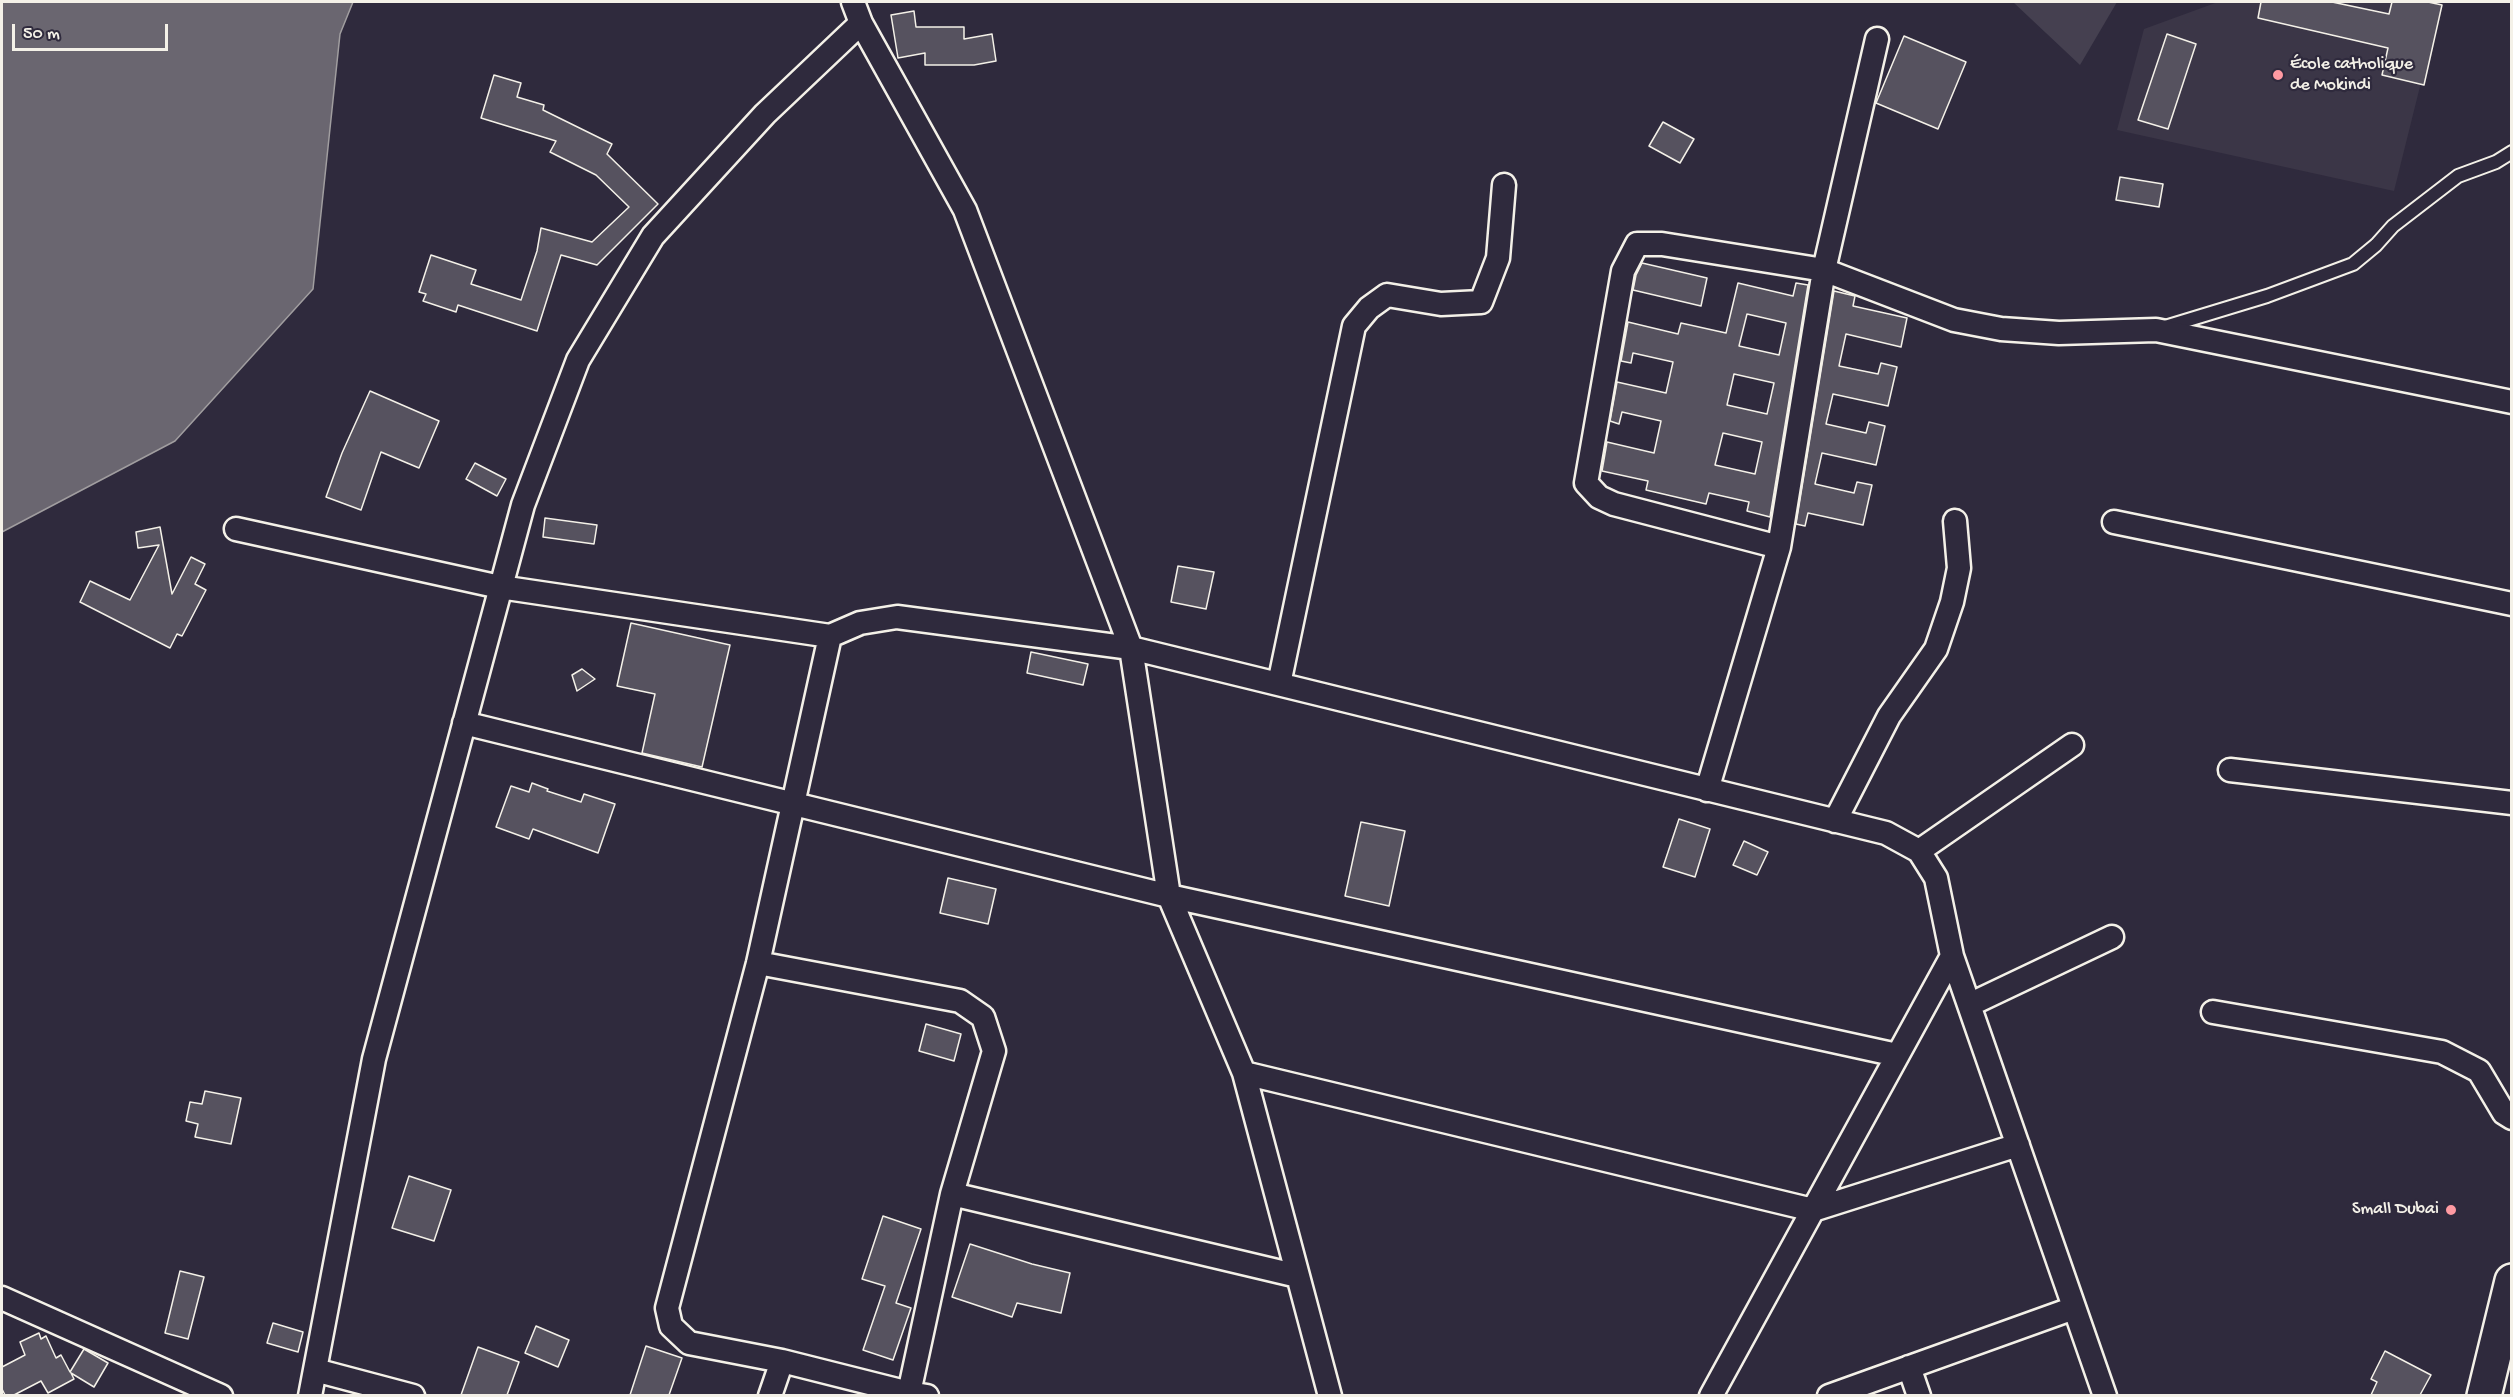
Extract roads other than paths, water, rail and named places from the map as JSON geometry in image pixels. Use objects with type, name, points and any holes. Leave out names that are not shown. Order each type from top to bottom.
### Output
[{"type":"highway","points":[[2484,1395],[2511,1281]]},
{"type":"street","points":[[853,2],[861,23],[964,210],[1131,648],[1169,896],[1244,1073],[1330,1395]]},
{"type":"street","points":[[310,1395],[374,1059],[523,504],[578,360],[653,236],[765,114],[861,23]]},
{"type":"street","points":[[1707,790],[1779,547],[1824,270],[1877,39]]},
{"type":"street","points":[[1279,684],[1354,326],[1369,308],[1387,295],[1441,304],[1481,302],[1498,258],[1504,184]]},
{"type":"street","points":[[1779,547],[1614,504],[1599,497],[1586,483],[1623,271],[1637,244],[1662,244],[1824,270],[1954,320],[2001,329],[2059,333],[2156,330],[2511,402]]},
{"type":"street","points":[[1835,821],[1889,716],[1936,649],[1952,602],[1959,568],[1954,521]]},
{"type":"street","points":[[2114,522],[2511,604]]},
{"type":"street","points":[[236,529],[500,587],[830,636],[860,623],[897,617],[1131,648],[1886,833],[1919,851],[1936,878],[1952,956],[2105,1395]]},
{"type":"street","points":[[758,963],[960,1001],[983,1017],[994,1051],[952,1194],[918,1394],[783,1361],[689,1343],[671,1326],[667,1308],[758,963],[830,636]]},
{"type":"street","points":[[464,723],[1169,896],[1897,1056]]},
{"type":"street","points":[[1919,851],[2072,745]]},
{"type":"street","points":[[2230,770],[2511,803]]},
{"type":"street","points":[[1969,1005],[2112,937]]},
{"type":"street","points":[[1714,1394],[1952,956]]},
{"type":"street","points":[[2213,1012],[2442,1052],[2479,1071],[2504,1113],[2511,1118]]},
{"type":"street","points":[[1244,1073],[1813,1210],[2018,1145]]},
{"type":"street","points":[[952,1194],[1298,1276]]},
{"type":"street","points":[[2,1298],[221,1395]]},
{"type":"street","points":[[1830,1395],[2074,1308]]},
{"type":"street","points":[[770,1395],[783,1361]]},
{"type":"street","points":[[1909,1367],[1919,1395]]},
{"type":"street","points":[[315,1370],[413,1395]]},
{"type":"lane","points":[[2156,330],[2267,296],[2353,264],[2376,245],[2393,226],[2458,176],[2496,162],[2511,152]]},
{"type":"place","name":"École catholique de Mokindi","points":[[2278,75]]},
{"type":"place","name":"Small Dubai","points":[[2451,1210]]}]
